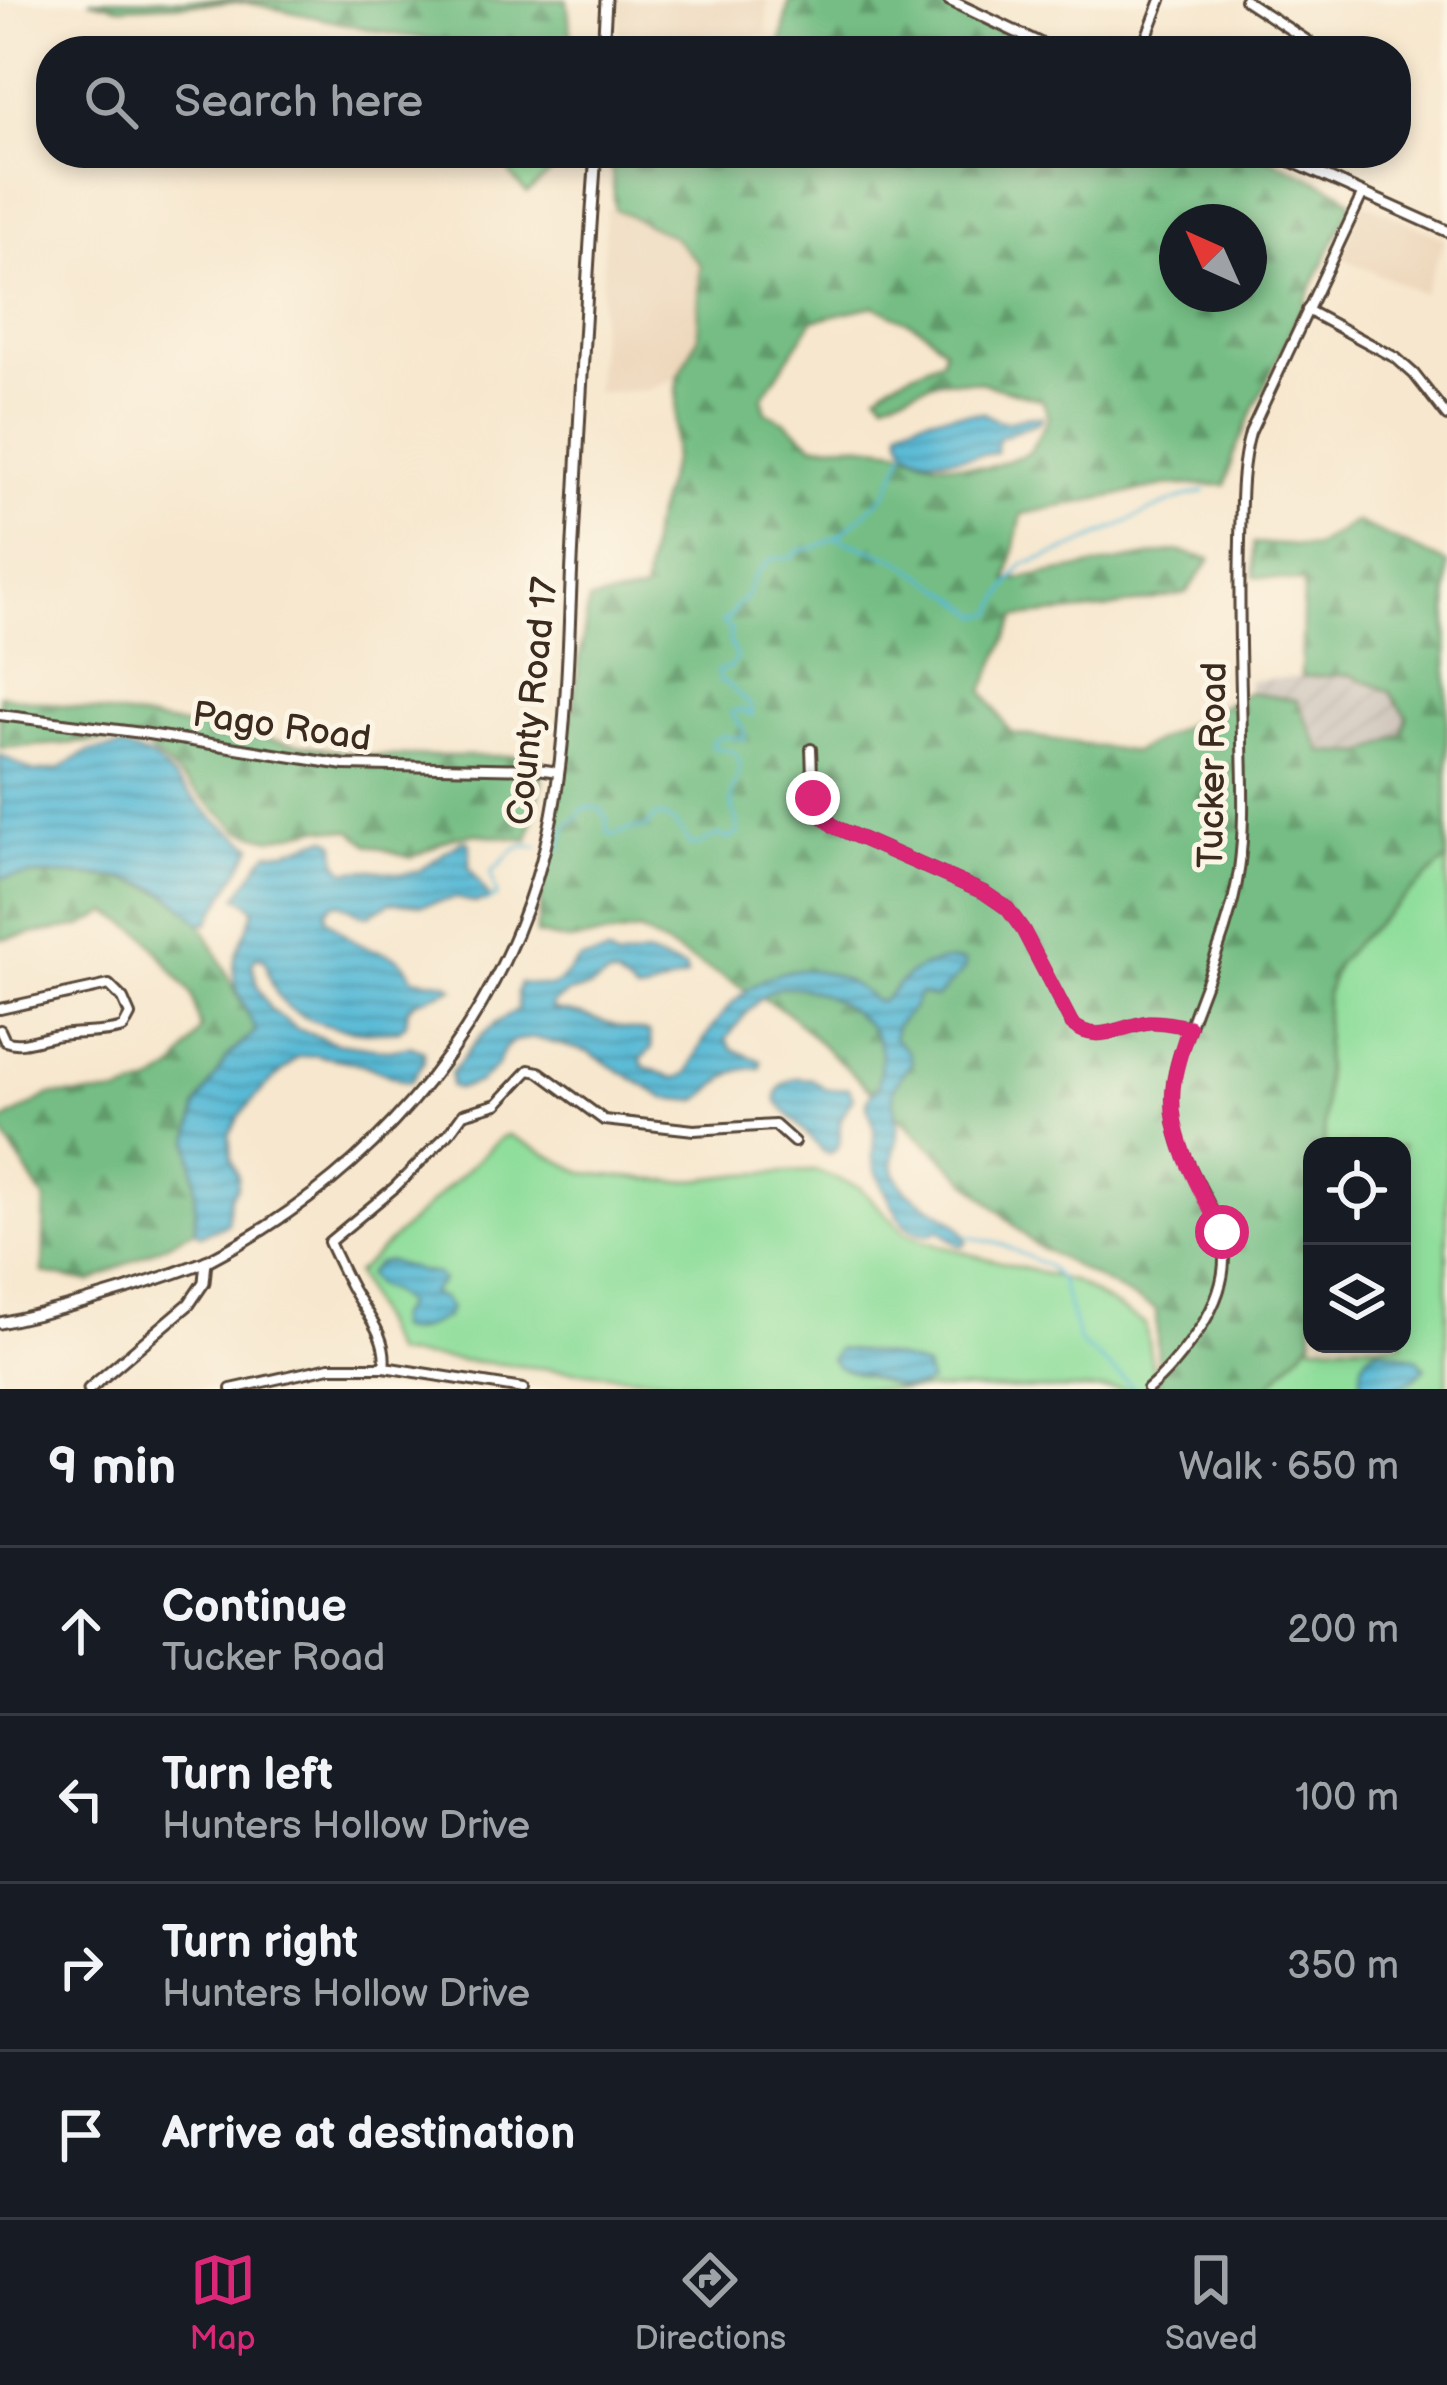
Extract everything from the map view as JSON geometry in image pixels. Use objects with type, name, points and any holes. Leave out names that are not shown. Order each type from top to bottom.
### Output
[{"type":"main road","points":[[604,36],[606,0]]},
{"type":"main road","points":[[950,0],[1025,36]]},
{"type":"main road","name":"County Road 17","points":[[0,1322],[127,1290],[206,1261],[330,1182],[412,1104],[462,1037],[505,961],[549,830],[557,772],[566,689],[595,168]]},
{"type":"main road","points":[[1306,168],[1447,231]]},
{"type":"main road","points":[[89,1389],[189,1304],[204,1282],[206,1261]]},
{"type":"street","points":[[1147,36],[1161,0]]},
{"type":"street","points":[[1245,0],[1300,36]]},
{"type":"street","name":"Tucker Road","points":[[1149,1388],[1190,1344],[1224,1280],[1222,1232],[1187,1163],[1173,1113],[1173,1086],[1239,872],[1242,461],[1250,433],[1362,194]]},
{"type":"street","points":[[1307,310],[1396,358],[1447,416]]},
{"type":"street","name":"Pago Road","points":[[0,715],[344,765],[557,772]]},
{"type":"street","points":[[811,749],[813,798],[821,815],[835,827],[985,893],[1007,908],[1072,1024],[1083,1033],[1096,1036],[1156,1022],[1189,1027]]},
{"type":"street","points":[[0,1009],[109,986],[130,1015],[123,1028],[110,1032],[57,1035],[15,1045],[5,1041],[0,1030]]},
{"type":"street","points":[[384,1367],[386,1354],[372,1319],[329,1242],[394,1188],[464,1114],[496,1104],[529,1070],[604,1120],[694,1130],[775,1125],[794,1142]]},
{"type":"street","points":[[231,1389],[330,1367],[384,1367],[523,1389]]},
{"type":"shaded area","points":[[619,0],[767,0],[767,34],[761,36],[619,36]]},
{"type":"shaded area","points":[[1363,202],[1445,239],[1423,294],[1340,257]]},
{"type":"shaded area","points":[[606,209],[672,236],[700,264],[698,339],[678,378],[648,390],[596,393]]},
{"type":"shaded area","points":[[1350,675],[1389,691],[1408,716],[1403,734],[1364,754],[1322,752],[1297,700],[1249,692],[1249,680]]},
{"type":"green space","points":[[89,0],[567,0],[571,36],[407,36],[246,2],[119,7]]},
{"type":"green space","points":[[789,0],[935,0],[1011,36],[783,36]]},
{"type":"green space","points":[[511,168],[552,168],[527,193]]},
{"type":"green space","points":[[612,168],[1290,168],[1341,192],[1352,203],[1253,410],[1226,485],[1168,485],[1022,514],[1007,581],[1177,551],[1211,559],[1186,593],[1104,609],[1016,617],[983,691],[1011,733],[1134,752],[1249,692],[1297,700],[1322,752],[1364,754],[1403,734],[1407,716],[1389,691],[1350,675],[1301,677],[1304,583],[1254,576],[1254,543],[1314,547],[1355,522],[1447,563],[1447,859],[1355,943],[1337,964],[1326,994],[1324,1137],[1303,1137],[1303,1349],[1266,1389],[1159,1389],[1156,1310],[1034,1244],[787,1012],[639,931],[568,941],[536,934],[589,601],[644,592],[652,529],[673,458],[678,378],[698,338],[700,264],[672,236],[615,209]],"holes":[[[874,306],[921,328],[944,348],[942,359],[891,382],[878,393],[885,400],[939,380],[979,382],[1042,400],[1049,417],[1029,453],[987,468],[934,462],[898,449],[814,445],[766,412],[762,398],[813,320]]]},
{"type":"green space","points":[[0,695],[370,756],[538,756],[542,781],[528,840],[477,834],[453,837],[411,858],[369,845],[351,831],[318,828],[271,839],[239,830],[137,739],[0,748]]},
{"type":"green space","points":[[1447,859],[1447,1389],[1266,1389],[1303,1349],[1303,1353],[1411,1353],[1411,1137],[1324,1137],[1326,994],[1337,964]]},
{"type":"green space","points":[[0,878],[121,880],[168,895],[203,928],[256,1028],[227,1057],[196,1108],[190,1142],[195,1230],[90,1282],[43,1273],[45,1200],[0,1123],[50,1095],[120,1094],[152,1084],[175,1069],[201,1029],[192,995],[145,935],[109,912],[81,926],[0,939]]},
{"type":"green space","points":[[509,1135],[584,1173],[678,1182],[816,1171],[859,1187],[904,1232],[922,1241],[1075,1282],[1145,1324],[1156,1389],[765,1389],[393,1354],[356,1273]]},
{"type":"water","points":[[984,413],[1001,421],[1042,417],[999,438],[996,453],[936,458],[910,451],[903,441],[901,427],[911,422]]},
{"type":"water","points":[[122,747],[152,757],[217,821],[253,846],[208,923],[200,923],[161,891],[130,880],[73,875],[0,878],[0,755],[34,772],[59,769],[87,752]]},
{"type":"water","points":[[328,838],[336,844],[337,862],[345,871],[402,874],[419,871],[467,841],[469,867],[490,899],[475,903],[457,898],[422,905],[391,902],[369,915],[341,903],[326,911],[326,918],[345,934],[395,957],[413,978],[453,988],[415,1002],[399,1030],[356,1030],[308,1019],[281,999],[265,959],[257,957],[252,962],[258,988],[270,1009],[297,1029],[336,1043],[389,1050],[412,1046],[424,1051],[424,1061],[411,1081],[403,1081],[362,1064],[315,1055],[298,1057],[240,1115],[229,1135],[238,1177],[227,1224],[200,1235],[195,1230],[190,1142],[196,1108],[227,1057],[256,1031],[234,975],[236,955],[254,909],[237,897],[269,852]]},
{"type":"water","points":[[608,954],[616,960],[646,955],[685,968],[687,976],[636,993],[609,976],[568,993],[551,1009],[649,1032],[652,1048],[641,1059],[643,1066],[673,1078],[688,1073],[720,1017],[764,980],[789,971],[817,971],[882,1001],[918,969],[942,961],[965,962],[965,969],[936,998],[920,994],[896,1028],[894,1038],[912,1063],[894,1090],[898,1130],[893,1163],[905,1189],[955,1223],[967,1242],[958,1245],[939,1230],[928,1235],[916,1231],[899,1216],[873,1159],[874,1130],[867,1103],[878,1088],[878,1041],[861,1018],[815,992],[784,987],[759,1000],[726,1040],[732,1049],[761,1061],[760,1068],[732,1074],[697,1101],[665,1098],[588,1052],[535,1038],[513,1041],[478,1083],[457,1089],[451,1086],[451,1073],[478,1039],[518,1009],[520,983],[550,987],[579,960]]},
{"type":"water","points":[[797,1078],[812,1079],[827,1090],[849,1088],[853,1098],[841,1119],[839,1144],[829,1154],[777,1102],[782,1086]]},
{"type":"water","points":[[389,1261],[437,1274],[442,1281],[430,1294],[443,1299],[450,1309],[446,1317],[416,1330],[396,1329],[396,1318],[405,1304],[375,1286],[367,1275],[378,1263]]},
{"type":"water","points":[[837,1349],[915,1364],[926,1368],[930,1382],[900,1387],[837,1367],[831,1359]]},
{"type":"water","points":[[1397,1353],[1418,1359],[1425,1368],[1398,1386],[1362,1389],[1368,1355]]},
{"type":"waterway","points":[[550,850],[561,847],[568,826],[582,809],[590,807],[601,809],[613,836],[647,828],[653,817],[660,816],[675,824],[691,845],[719,835],[730,839],[738,833],[732,800],[739,760],[731,751],[712,747],[723,736],[745,739],[731,712],[752,715],[751,707],[720,681],[717,671],[729,668],[737,659],[729,641],[731,629],[722,622],[746,598],[754,576],[771,559],[792,557],[843,533],[886,494],[906,449]]},
{"type":"waterway","points":[[837,538],[895,558],[981,616],[995,613],[1023,564],[1205,491]]},
{"type":"waterway","points":[[486,902],[497,896],[491,872],[516,849],[538,847]]},
{"type":"waterway","points":[[966,1236],[1003,1245],[1047,1266],[1061,1281],[1080,1343],[1136,1389]]},
{"type":"route","points":[[813,798],[821,815],[835,827],[985,893],[1007,908],[1072,1024],[1083,1033],[1096,1036],[1156,1022],[1189,1027],[1173,1086],[1173,1113],[1187,1163],[1222,1232]]}]
